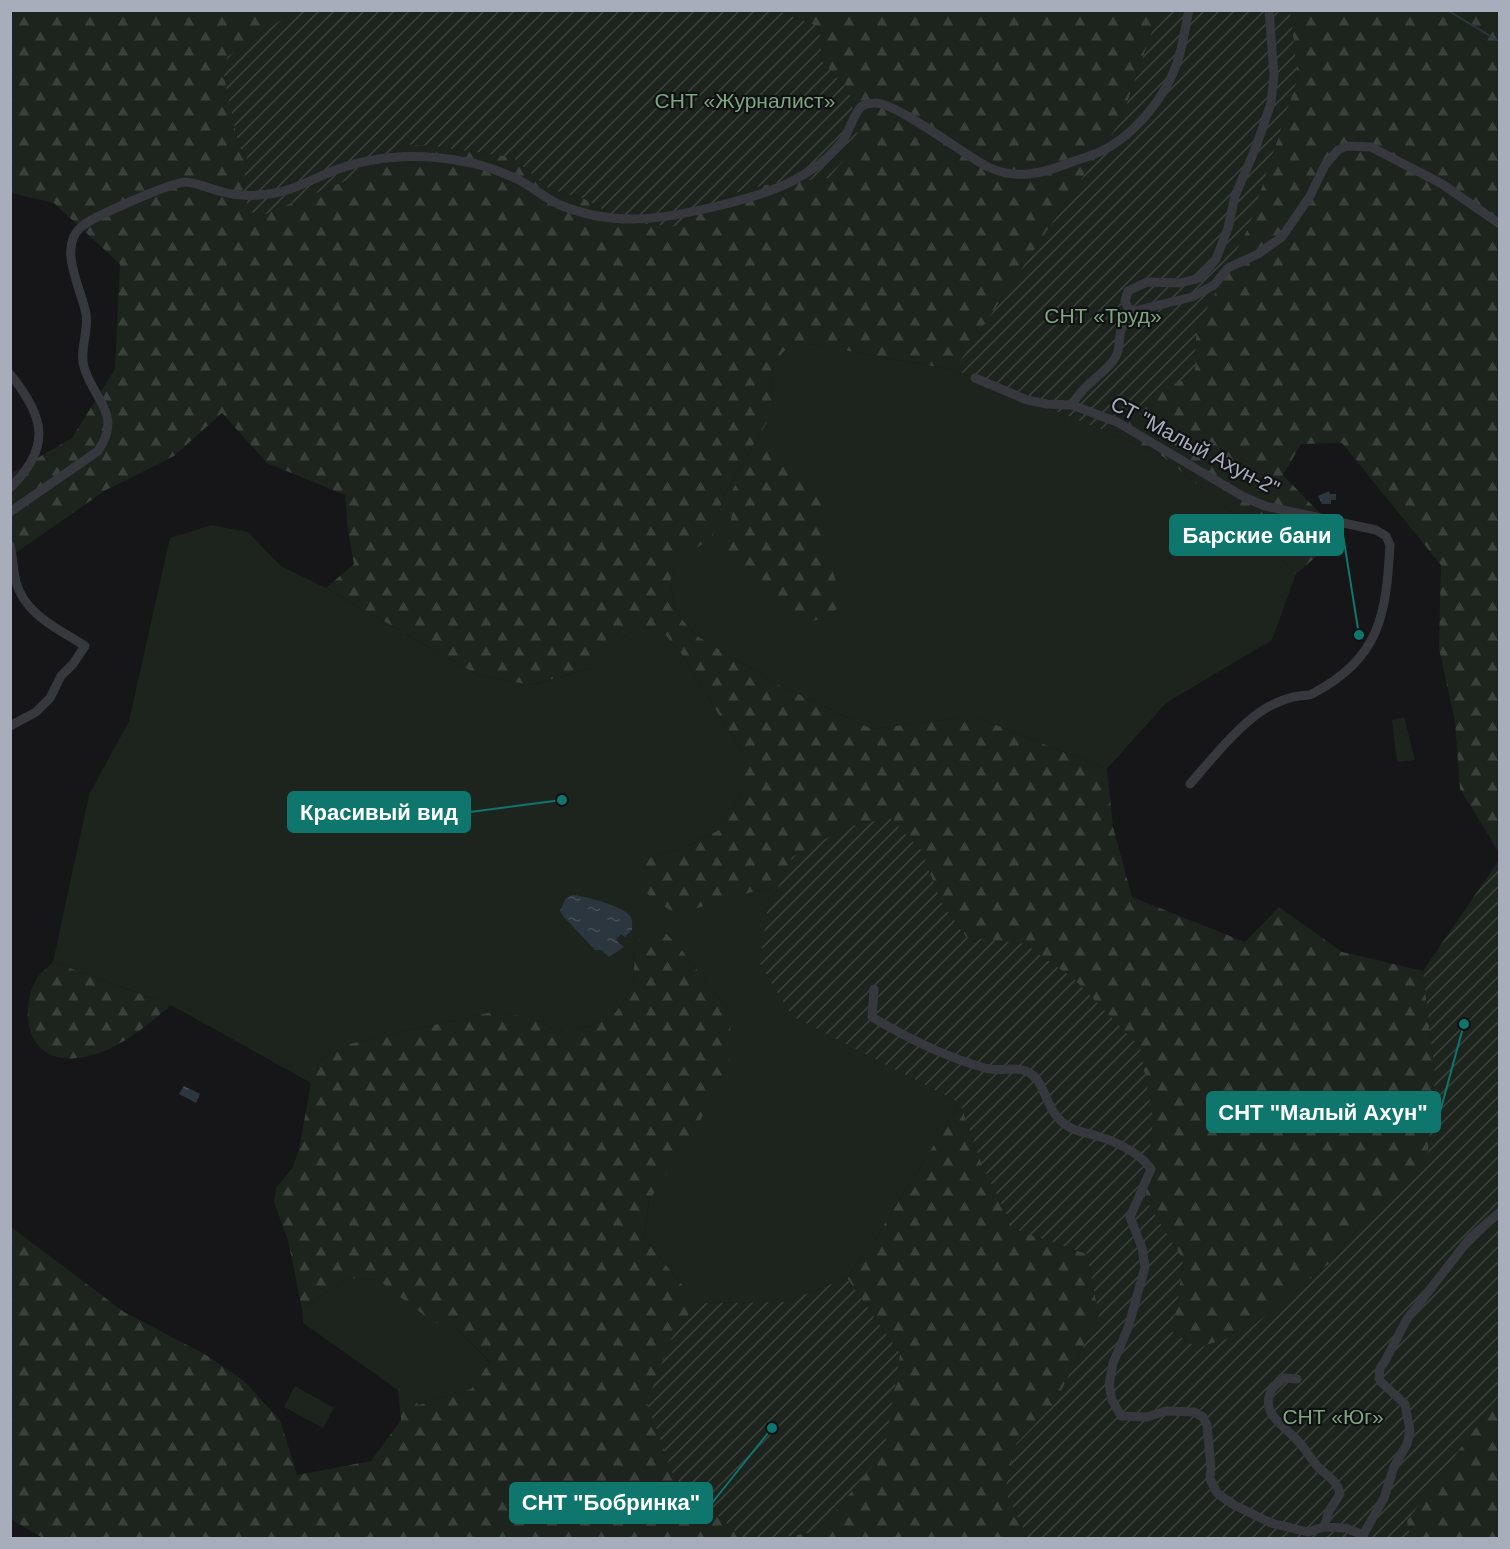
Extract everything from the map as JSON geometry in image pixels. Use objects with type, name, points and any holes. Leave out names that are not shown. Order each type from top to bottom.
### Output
[{"type":"street","points":[[10,512],[98,451],[105,441],[109,428],[107,415],[84,366],[86,315],[73,271],[71,253],[76,232],[93,219],[165,186],[185,182],[226,193],[253,196],[285,191],[344,167],[374,158],[433,157],[460,160],[495,170],[522,182],[547,198],[583,212],[632,219],[662,217],[771,190],[802,176],[840,144],[862,106],[872,102],[881,103],[903,114],[987,167],[1008,174],[1027,176],[1054,169],[1109,148],[1129,132],[1158,98],[1176,64],[1189,10]]},
{"type":"street","points":[[1134,311],[1128,308],[1125,301],[1128,291],[1146,282],[1180,283],[1200,278],[1216,260],[1228,228],[1235,196],[1256,147],[1271,103],[1274,75],[1269,10]]},
{"type":"street","points":[[1072,405],[1077,395],[1113,362],[1118,352],[1122,327],[1134,311],[1192,297],[1214,285],[1228,268],[1258,254],[1282,237],[1310,196],[1325,165],[1338,150],[1347,146],[1371,147],[1442,184],[1500,224]]},
{"type":"street","points":[[10,374],[34,409],[40,433],[35,456],[26,472],[10,488]]},
{"type":"street","name":"СТ \"Малый Ахун-2\"","points":[[975,378],[1027,400],[1072,405],[1117,422],[1244,497],[1265,506],[1376,530],[1386,536],[1390,545],[1383,612],[1377,633],[1368,648],[1344,673],[1309,695],[1288,698],[1267,707],[1237,733],[1190,784]]},
{"type":"street","points":[[10,545],[19,593],[28,606],[36,614],[85,646],[73,664],[61,676],[50,698],[36,712],[10,726]]},
{"type":"street","points":[[874,989],[872,1017],[960,1061],[989,1069],[1024,1070],[1041,1085],[1055,1116],[1070,1127],[1099,1136],[1146,1162],[1151,1169],[1130,1217],[1142,1248],[1145,1267],[1128,1329],[1113,1363],[1109,1384],[1112,1400],[1121,1416],[1147,1417],[1166,1411],[1185,1410],[1203,1417],[1207,1425],[1210,1479],[1217,1493],[1234,1505],[1271,1523],[1308,1532],[1324,1527],[1346,1527],[1364,1537],[1384,1498],[1394,1467],[1407,1444],[1410,1431],[1405,1404],[1381,1382],[1380,1368],[1407,1319],[1444,1270],[1470,1238],[1500,1212]]},
{"type":"street","points":[[1297,1379],[1284,1378],[1271,1390],[1268,1406],[1273,1418],[1299,1441],[1318,1467],[1334,1480],[1339,1488],[1340,1494],[1329,1511],[1324,1527]]},
{"type":"green space","points":[[11,11],[294,11],[227,57],[224,76],[239,147],[247,157],[242,195],[362,174],[403,144],[431,146],[512,157],[549,189],[585,199],[623,222],[680,227],[727,195],[769,184],[829,178],[849,91],[822,61],[819,27],[779,11],[1159,11],[1121,120],[954,370],[794,341],[772,364],[773,412],[724,494],[712,539],[679,557],[670,582],[675,612],[697,636],[775,683],[872,729],[973,716],[1107,769],[1113,827],[1132,897],[1245,942],[1279,907],[1342,952],[1423,971],[1435,1076],[1428,1153],[1361,1224],[1331,1262],[1244,1333],[1198,1348],[1169,1330],[1177,1308],[1183,1260],[1145,1198],[1153,1120],[1025,945],[966,937],[941,902],[921,850],[792,857],[779,886],[677,914],[652,899],[639,883],[646,858],[684,848],[719,830],[743,790],[743,754],[681,653],[660,629],[634,628],[592,668],[531,685],[478,675],[326,588],[354,564],[345,495],[267,463],[222,413],[174,456],[106,490],[11,556],[10,474],[72,438],[115,369],[120,264],[54,203],[11,193]]},
{"type":"green space","name":"СНТ «Журналист»","points":[[294,11],[779,11],[819,27],[822,61],[849,91],[859,141],[829,178],[769,184],[727,195],[680,227],[623,222],[585,199],[549,189],[512,157],[403,144],[362,174],[256,218],[242,195],[247,157],[239,147],[224,76],[227,57]]},
{"type":"green space","name":"СНТ «Труд»","points":[[1159,11],[1290,11],[1298,77],[1249,226],[1196,330],[1195,372],[1105,431],[954,370],[1121,120]]},
{"type":"green space","points":[[1290,11],[1499,11],[1499,852],[1460,789],[1455,722],[1439,648],[1441,565],[1342,443],[1301,444],[1283,475],[1341,535],[1296,574],[1252,528],[1157,452],[1105,431],[1195,372],[1196,330],[1249,226],[1298,77]]},
{"type":"green space","points":[[794,341],[954,370],[1157,452],[1252,528],[1296,574],[1272,640],[1166,703],[1107,769],[973,716],[872,729],[775,683],[697,636],[675,612],[670,582],[679,557],[712,538],[724,494],[773,412],[772,364]]},
{"type":"green space","points":[[758,444],[829,492],[816,520],[843,603],[829,616],[797,626],[740,574],[727,550],[734,499],[732,491]]},
{"type":"green space","points":[[211,525],[248,532],[281,566],[326,588],[478,675],[532,685],[592,668],[634,628],[660,629],[681,653],[743,754],[743,790],[719,830],[684,848],[646,858],[755,891],[779,886],[767,912],[897,1070],[960,1103],[877,1236],[847,1278],[785,1302],[697,1303],[644,1238],[649,1201],[678,1152],[730,1013],[681,949],[660,927],[635,951],[633,987],[611,1019],[573,1031],[554,1030],[532,1018],[492,1012],[349,1044],[320,1060],[311,1083],[171,1005],[53,962],[89,795],[129,721],[170,538]]},
{"type":"green space","points":[[1404,717],[1415,760],[1397,762],[1392,720]]},
{"type":"green space","name":"СНТ «Юг»","points":[[890,818],[921,850],[941,902],[966,937],[1025,944],[1074,979],[1140,1047],[1153,1120],[1145,1198],[1183,1260],[1177,1308],[1169,1330],[1198,1348],[1244,1333],[1331,1262],[1361,1224],[1428,1153],[1435,1076],[1423,971],[1499,860],[1499,1396],[1407,1521],[1410,1538],[1028,1538],[1005,1491],[1016,1444],[1055,1403],[1099,1316],[1087,1254],[1014,1229],[982,1165],[960,1103],[792,1016],[760,964],[767,912],[792,857],[848,827]]},
{"type":"green space","points":[[660,927],[681,949],[730,1013],[731,1054],[719,1090],[649,1201],[644,1238],[697,1303],[671,1339],[674,1477],[743,1538],[43,1538],[11,1519],[11,1227],[124,1312],[206,1355],[243,1380],[280,1420],[297,1475],[371,1461],[401,1420],[398,1389],[419,1405],[471,1389],[490,1362],[457,1328],[433,1322],[378,1280],[348,1278],[302,1309],[288,1240],[274,1202],[276,1188],[293,1167],[299,1150],[311,1083],[320,1060],[349,1044],[492,1012],[533,1018],[554,1030],[573,1031],[611,1019],[633,987],[635,951],[643,929]]},
{"type":"green space","points":[[53,962],[171,1005],[116,1046],[91,1056],[61,1058],[48,1053],[39,1046],[28,1023],[30,995],[36,979]]},
{"type":"green space","points":[[960,1103],[982,1165],[1014,1229],[1087,1254],[1099,1316],[1055,1403],[1016,1444],[1005,1491],[1028,1538],[778,1538],[819,1531],[900,1354],[847,1278],[877,1236]]},
{"type":"green space","points":[[348,1278],[378,1280],[433,1321],[457,1328],[490,1363],[471,1389],[419,1405],[303,1323],[302,1309]]},
{"type":"green space","points":[[847,1278],[900,1354],[884,1452],[819,1531],[778,1538],[743,1538],[674,1477],[647,1403],[671,1339],[697,1303],[785,1302]]},
{"type":"green space","points":[[295,1386],[334,1408],[323,1428],[284,1407]]},
{"type":"green space","points":[[1499,1396],[1499,1538],[1410,1538],[1406,1521]]},
{"type":"water","points":[[1329,491],[1330,494],[1336,494],[1336,500],[1331,500],[1331,504],[1322,504],[1318,496]]},
{"type":"water","points":[[573,895],[612,905],[630,916],[632,930],[625,937],[621,934],[616,940],[624,947],[609,957],[601,950],[595,950],[560,911],[566,898]]},
{"type":"water","points":[[184,1086],[200,1094],[196,1103],[179,1094]]},
{"type":"waterway","points":[[1447,10],[1500,42]]},
{"type":"place","name":"Барские бани","points":[[1359,635]]},
{"type":"place","name":"Красивый вид","points":[[562,800]]},
{"type":"place","name":"СНТ \"Малый Ахун\"","points":[[1464,1024]]},
{"type":"place","name":"СНТ \"Бобринка\"","points":[[772,1428]]}]
